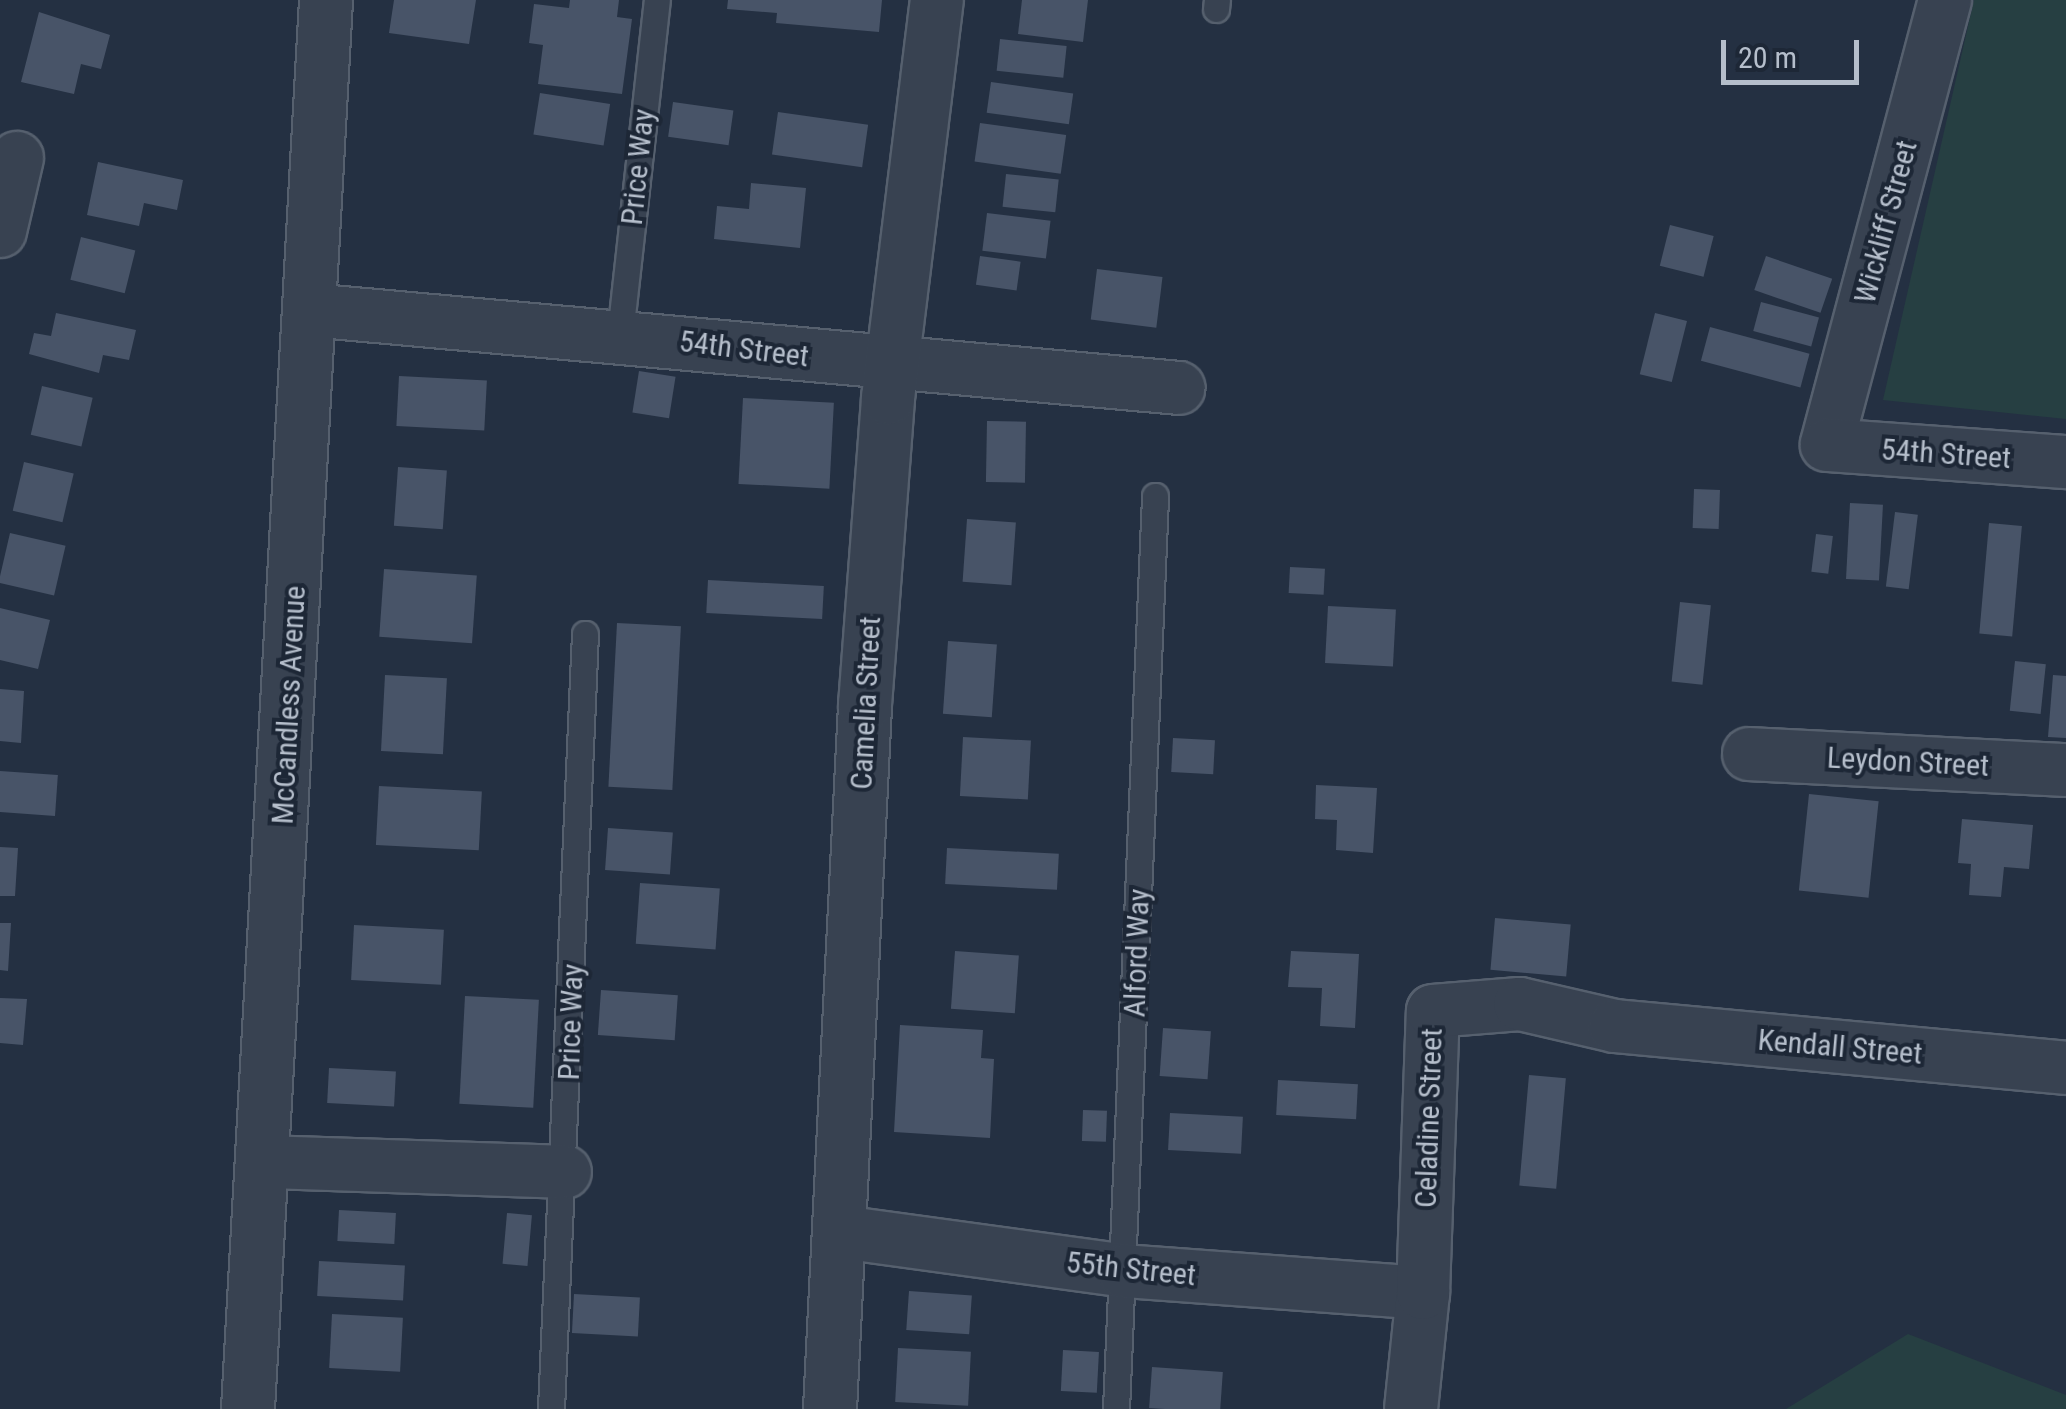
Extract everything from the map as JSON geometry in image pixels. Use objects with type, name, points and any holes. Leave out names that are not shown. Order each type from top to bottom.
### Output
[{"type":"street","name":"McCandless Avenue","points":[[248,1409],[266,1162],[326,0]]},
{"type":"street","name":"Camelia Street","points":[[830,1409],[865,705],[891,366],[938,0]]},
{"type":"street","name":"Wickliff Street","points":[[1827,445],[1945,0]]},
{"type":"street","points":[[0,231],[17,158]]},
{"type":"street","name":"54th Street","points":[[309,310],[620,334],[891,366],[1179,388]]},
{"type":"street","name":"54th Street","points":[[1827,445],[2066,462]]},
{"type":"street","name":"Leydon Street","points":[[1749,754],[2066,770]]},
{"type":"street","name":"Celadine Street","points":[[1411,1409],[1423,1293],[1433,1010],[1520,1004],[1615,1026]]},
{"type":"street","name":"Kendall Street","points":[[1615,1026],[2066,1068]]},
{"type":"street","points":[[266,1162],[565,1172]]},
{"type":"street","name":"55th Street","points":[[840,1232],[1124,1271],[1423,1293]]},
{"type":"lane","name":"Price Way","points":[[620,334],[657,0]]},
{"type":"lane","name":"Alford Way","points":[[1116,1409],[1155,496]]},
{"type":"lane","name":"Price Way","points":[[550,1409],[565,1172],[585,634]]},
{"type":"green space","points":[[1974,0],[2066,0],[2066,419],[1883,400]]},
{"type":"green space","points":[[1908,1334],[2066,1395],[2066,1409],[1786,1409]]},
{"type":"building","points":[[394,0],[476,0],[469,44],[389,33]]},
{"type":"building","points":[[570,0],[619,0],[617,17],[632,19],[622,94],[538,84],[543,45],[529,43],[534,4],[569,8]]},
{"type":"building","points":[[728,0],[882,0],[879,32],[776,23],[777,13],[727,9]]},
{"type":"building","points":[[1022,0],[1088,0],[1083,42],[1018,34]]},
{"type":"building","points":[[39,12],[110,35],[101,69],[81,64],[74,94],[21,82]]},
{"type":"building","points":[[1000,39],[1067,46],[1063,78],[997,71]]},
{"type":"building","points":[[991,82],[1073,94],[1069,124],[987,113]]},
{"type":"building","points":[[540,93],[610,104],[604,146],[533,134]]},
{"type":"building","points":[[673,102],[733,110],[729,145],[668,137]]},
{"type":"building","points":[[778,112],[868,125],[862,167],[772,155]]},
{"type":"building","points":[[980,123],[1066,135],[1061,174],[975,162]]},
{"type":"building","points":[[98,162],[183,180],[177,210],[144,203],[139,226],[87,215]]},
{"type":"building","points":[[1006,174],[1059,180],[1055,212],[1003,207]]},
{"type":"building","points":[[751,183],[806,188],[800,248],[714,239],[717,206],[749,209]]},
{"type":"building","points":[[987,213],[1051,221],[1046,259],[982,251]]},
{"type":"building","points":[[1670,225],[1714,236],[1704,277],[1660,266]]},
{"type":"building","points":[[81,237],[135,251],[125,293],[70,280]]},
{"type":"building","points":[[980,256],[1021,262],[1017,290],[976,285]]},
{"type":"building","points":[[1766,256],[1832,279],[1820,313],[1754,290]]},
{"type":"building","points":[[1097,269],[1163,277],[1156,328],[1091,320]]},
{"type":"building","points":[[1761,302],[1819,318],[1811,347],[1753,331]]},
{"type":"building","points":[[56,313],[136,330],[129,360],[103,355],[99,373],[29,354],[34,333],[51,336]]},
{"type":"building","points":[[1655,313],[1687,321],[1672,382],[1640,374]]},
{"type":"building","points":[[1710,327],[1809,354],[1800,387],[1701,361]]},
{"type":"building","points":[[639,371],[676,377],[669,418],[632,412]]},
{"type":"building","points":[[399,376],[487,381],[484,431],[396,426]]},
{"type":"building","points":[[42,386],[93,398],[81,446],[31,435]]},
{"type":"building","points":[[743,398],[834,403],[829,489],[738,484]]},
{"type":"building","points":[[987,421],[1026,422],[1025,483],[986,482]]},
{"type":"building","points":[[24,462],[74,473],[62,522],[13,511]]},
{"type":"building","points":[[398,467],[447,470],[443,529],[394,526]]},
{"type":"building","points":[[1694,489],[1720,490],[1719,529],[1693,528]]},
{"type":"building","points":[[1850,503],[1883,505],[1879,581],[1846,579]]},
{"type":"building","points":[[1895,512],[1918,515],[1909,589],[1886,586]]},
{"type":"building","points":[[967,519],[1016,522],[1011,585],[963,582]]},
{"type":"building","points":[[1989,523],[2022,526],[2012,636],[1979,634]]},
{"type":"building","points":[[10,533],[66,546],[54,596],[0,583]]},
{"type":"building","points":[[1816,534],[1833,536],[1828,574],[1811,572]]},
{"type":"building","points":[[1290,567],[1325,569],[1324,595],[1289,593]]},
{"type":"building","points":[[384,569],[477,575],[472,643],[379,637]]},
{"type":"building","points":[[708,580],[824,586],[822,619],[706,613]]},
{"type":"building","points":[[1680,602],[1711,605],[1702,685],[1672,682]]},
{"type":"building","points":[[1328,606],[1396,610],[1393,666],[1325,663]]},
{"type":"building","points":[[0,608],[50,620],[38,669],[0,660]]},
{"type":"building","points":[[617,623],[681,626],[672,790],[608,787]]},
{"type":"building","points":[[948,641],[997,644],[992,717],[943,714]]},
{"type":"building","points":[[2015,661],[2046,664],[2041,714],[2010,711]]},
{"type":"building","points":[[385,675],[447,678],[443,754],[381,751]]},
{"type":"building","points":[[2053,675],[2066,676],[2066,738],[2048,737]]},
{"type":"building","points":[[0,689],[24,691],[21,743],[0,741]]},
{"type":"building","points":[[963,737],[1031,741],[1028,799],[960,796]]},
{"type":"building","points":[[1173,738],[1215,740],[1213,774],[1171,772]]},
{"type":"building","points":[[0,771],[58,775],[55,816],[0,812]]},
{"type":"building","points":[[1316,785],[1377,788],[1373,853],[1336,850],[1337,820],[1315,819]]},
{"type":"building","points":[[379,786],[482,791],[479,850],[376,845]]},
{"type":"building","points":[[1809,794],[1879,801],[1868,898],[1799,890]]},
{"type":"building","points":[[1962,819],[2033,825],[2029,869],[2004,867],[2001,897],[1969,895],[1971,864],[1958,863]]},
{"type":"building","points":[[608,828],[673,833],[670,874],[605,870]]},
{"type":"building","points":[[0,847],[18,848],[15,896],[0,896]]},
{"type":"building","points":[[947,848],[1059,854],[1057,890],[945,884]]},
{"type":"building","points":[[640,883],[720,889],[716,949],[636,944]]},
{"type":"building","points":[[1495,918],[1571,925],[1566,976],[1490,970]]},
{"type":"building","points":[[0,923],[11,923],[8,971],[0,970]]},
{"type":"building","points":[[354,925],[444,930],[441,985],[351,980]]},
{"type":"building","points":[[955,951],[1019,955],[1015,1013],[951,1009]]},
{"type":"building","points":[[1291,951],[1359,954],[1355,1028],[1320,1026],[1322,988],[1288,987]]},
{"type":"building","points":[[601,990],[678,995],[675,1040],[598,1035]]},
{"type":"building","points":[[465,996],[539,1000],[533,1108],[459,1104]]},
{"type":"building","points":[[0,998],[27,999],[23,1045],[0,1043]]},
{"type":"building","points":[[900,1025],[983,1030],[981,1058],[994,1059],[990,1138],[894,1132]]},
{"type":"building","points":[[1163,1028],[1211,1031],[1208,1079],[1160,1076]]},
{"type":"building","points":[[329,1068],[396,1072],[394,1106],[327,1103]]},
{"type":"building","points":[[1529,1075],[1566,1078],[1556,1189],[1519,1186]]},
{"type":"building","points":[[1278,1080],[1358,1084],[1356,1119],[1276,1115]]},
{"type":"building","points":[[1083,1110],[1107,1111],[1106,1142],[1082,1141]]},
{"type":"building","points":[[1170,1113],[1243,1117],[1241,1154],[1168,1150]]},
{"type":"building","points":[[339,1210],[396,1213],[394,1244],[337,1241]]},
{"type":"building","points":[[507,1213],[532,1215],[527,1266],[503,1264]]},
{"type":"building","points":[[319,1261],[405,1266],[403,1300],[317,1296]]},
{"type":"building","points":[[909,1291],[972,1295],[969,1334],[906,1330]]},
{"type":"building","points":[[574,1294],[640,1297],[638,1336],[572,1333]]},
{"type":"building","points":[[332,1314],[403,1318],[400,1372],[329,1368]]},
{"type":"building","points":[[898,1348],[971,1352],[968,1406],[895,1402]]},
{"type":"building","points":[[1063,1350],[1099,1352],[1097,1393],[1061,1391]]},
{"type":"building","points":[[1152,1367],[1223,1372],[1220,1409],[1149,1408]]}]
